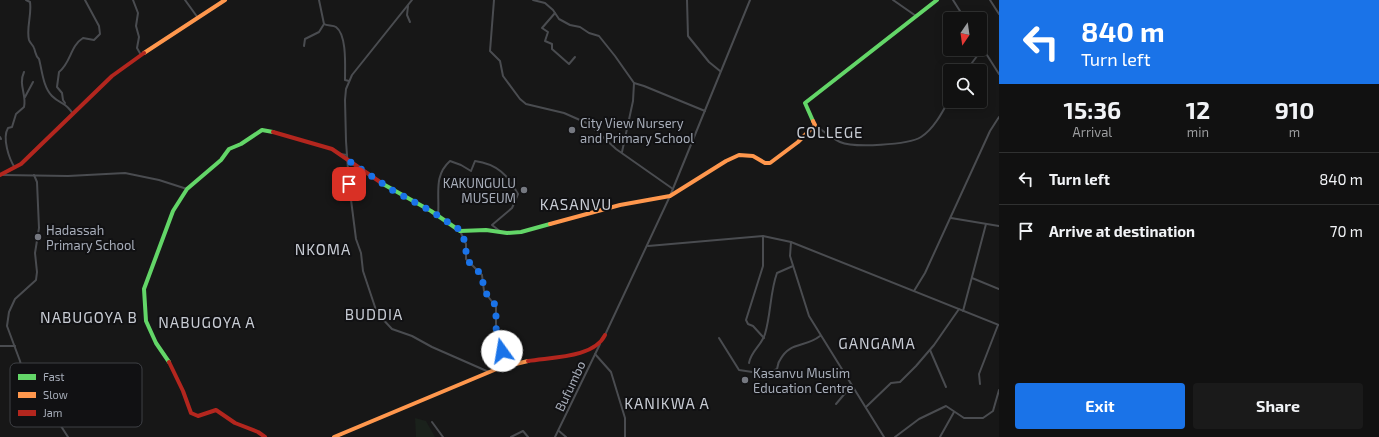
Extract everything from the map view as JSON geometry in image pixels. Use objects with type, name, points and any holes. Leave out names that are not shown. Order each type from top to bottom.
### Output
[{"type":"street","points":[[26,0],[30,2],[31,8],[29,39],[35,49],[36,56],[40,59],[46,86],[52,96],[66,103]]},
{"type":"street","points":[[73,114],[63,100],[62,93],[58,87],[59,72],[65,67],[79,41],[83,38],[94,40],[100,34],[99,26],[85,0]]},
{"type":"street","points":[[133,0],[138,13],[136,26],[139,37],[137,48],[141,55]]},
{"type":"street","points":[[185,0],[199,19]]},
{"type":"street","points":[[2,175],[15,168],[106,82],[167,37],[199,19],[225,0]]},
{"type":"street","points":[[304,46],[305,39],[319,32],[324,24],[319,0]]},
{"type":"street","points":[[412,0],[349,81],[345,100],[347,155],[349,161],[349,179],[356,240],[361,253],[365,277],[376,313],[385,323],[395,331],[412,336],[437,350],[489,372]]},
{"type":"street","points":[[494,0],[490,51],[500,61],[503,76],[520,99],[526,104],[564,113],[589,124],[611,145],[643,169],[661,179],[674,189]]},
{"type":"street","points":[[533,0],[546,3],[559,19],[570,25],[580,27],[589,33],[599,36],[634,84],[633,101],[622,152]]},
{"type":"street","points":[[687,0],[688,36],[709,62],[720,71]]},
{"type":"street","points":[[334,437],[516,362],[586,352],[601,343],[674,189],[720,71],[750,0]]},
{"type":"street","points":[[893,0],[916,16]]},
{"type":"street","points":[[937,0],[805,103],[814,124],[839,142],[863,146],[911,140],[922,136],[938,119],[944,108]]},
{"type":"street","points":[[953,0],[961,12]]},
{"type":"street","points":[[990,0],[999,14]]},
{"type":"street","points":[[408,5],[407,16],[410,22]]},
{"type":"street","points":[[555,14],[542,28],[548,32],[545,41],[552,44],[552,49],[569,64],[575,57]]},
{"type":"street","points":[[324,24],[335,26],[341,32],[345,53],[345,80],[349,81]]},
{"type":"street","points":[[987,54],[999,74]]},
{"type":"street","points":[[24,72],[21,85],[25,98]]},
{"type":"street","points":[[15,168],[8,154],[6,135],[8,128],[12,127],[16,114],[24,107],[25,95],[33,82]]},
{"type":"street","points":[[634,84],[644,86],[705,111]]},
{"type":"street","points":[[914,291],[925,273],[951,218],[990,130],[999,117]]},
{"type":"street","points":[[265,437],[258,432],[235,423],[216,410],[198,416],[191,413],[183,391],[146,321],[144,308],[145,286],[173,211],[187,189],[221,160],[229,148],[241,144],[262,130],[303,140],[332,149],[392,190],[460,230],[468,232],[486,230],[521,232],[636,202],[670,196],[726,161],[739,155],[753,156],[765,163],[770,163],[798,142],[814,124]]},
{"type":"street","points":[[340,154],[347,155]]},
{"type":"street","points":[[438,216],[440,198],[438,184],[441,169],[450,161],[471,171],[475,161],[488,163],[504,173],[511,180],[518,194],[512,208],[492,225],[501,232]]},
{"type":"street","points":[[2,175],[68,176],[125,173],[159,180],[187,189]]},
{"type":"street","points":[[19,363],[15,346],[7,326],[9,312],[15,300],[36,280],[37,275],[34,255],[39,228],[37,186],[34,175]]},
{"type":"street","points":[[951,218],[999,226]]},
{"type":"street","points":[[963,310],[986,224]]},
{"type":"street","points":[[460,230],[464,238],[466,259],[482,275],[484,291],[496,307],[496,328],[503,354],[501,359],[504,364],[508,365]]},
{"type":"street","points":[[464,238],[468,232]]},
{"type":"street","points":[[648,246],[763,236],[791,242],[963,310],[999,325],[979,374],[980,384]]},
{"type":"street","points":[[763,236],[762,266],[746,320],[748,324],[753,326],[764,338]]},
{"type":"street","points":[[791,242],[789,253],[801,287],[806,310],[820,336],[884,437]]},
{"type":"street","points":[[749,363],[753,351],[764,338],[776,275],[780,271],[793,266]]},
{"type":"street","points":[[972,278],[999,289]]},
{"type":"street","points":[[865,407],[891,383],[900,382],[930,350],[959,309]]},
{"type":"street","points":[[719,338],[739,370],[766,374],[776,369],[779,361],[791,347],[809,343],[820,336]]},
{"type":"street","name":"Bufumbo","points":[[556,437],[601,343]]},
{"type":"street","points":[[0,346],[15,346]]},
{"type":"street","points":[[930,350],[946,387]]},
{"type":"street","points":[[595,354],[611,372],[625,418],[625,437]]},
{"type":"street","points":[[836,404],[852,385]]},
{"type":"street","points":[[895,437],[919,419],[944,406],[949,406],[954,412],[967,419],[984,417],[993,411],[999,390]]},
{"type":"street","points":[[940,437],[954,412]]},
{"type":"street","points":[[432,422],[443,437]]},
{"type":"street","points":[[62,427],[68,437]]},
{"type":"street","points":[[511,437],[523,431],[528,437]]},
{"type":"street","points":[[559,431],[566,437]]},
{"type":"shaded area","points":[[415,418],[426,421],[435,437],[416,437]]},
{"type":"traffic: fast","points":[[813,121],[805,103],[937,0]]},
{"type":"traffic: fast","points":[[169,362],[156,343],[146,321],[144,289],[173,211],[187,189],[221,160],[229,149],[241,144],[262,130],[273,132]]},
{"type":"traffic: fast","points":[[383,184],[431,211],[460,231],[486,230],[507,233],[521,232],[550,224]]},
{"type":"traffic: slow","points":[[144,53],[225,0]]},
{"type":"traffic: slow","points":[[550,224],[620,205],[670,196],[726,161],[739,155],[753,156],[765,163],[770,163],[798,142],[815,125],[813,121]]},
{"type":"traffic: slow","points":[[334,437],[499,368],[528,361]]},
{"type":"traffic: jam","points":[[0,175],[21,164],[112,76],[144,53]]},
{"type":"traffic: jam","points":[[273,132],[332,149],[383,184]]},
{"type":"traffic: jam","points":[[528,361],[560,357],[582,352],[600,343],[605,335]]},
{"type":"traffic: jam","points":[[169,362],[183,391],[191,413],[198,416],[216,410],[235,423],[258,432],[265,437]]},
{"type":"place","name":"City View Nursery and Primary School","points":[[572,130]]},
{"type":"place","name":"KAKUNGULU MUSEUM","points":[[524,190]]},
{"type":"place","name":"Hadassah Primary School","points":[[38,237]]},
{"type":"place","name":"Kasanvu Muslim Education Centre","points":[[745,380]]},
{"type":"district","name":"COLLEGE","points":[[830,133]]},
{"type":"district","name":"KASANVU","points":[[576,205]]},
{"type":"district","name":"NKOMA","points":[[323,250]]},
{"type":"district","name":"BUDDIA","points":[[374,315]]},
{"type":"district","name":"NABUGOYA B","points":[[89,318]]},
{"type":"district","name":"NABUGOYA A","points":[[207,323]]},
{"type":"district","name":"GANGAMA","points":[[877,344]]},
{"type":"district","name":"KANIKWA A","points":[[667,404]]},
{"type":"route","points":[[349,184],[349,161],[392,190],[431,211],[460,230],[466,244],[466,259],[470,261],[476,270],[483,276],[484,291],[494,302],[496,307],[496,328],[502,351]]}]
